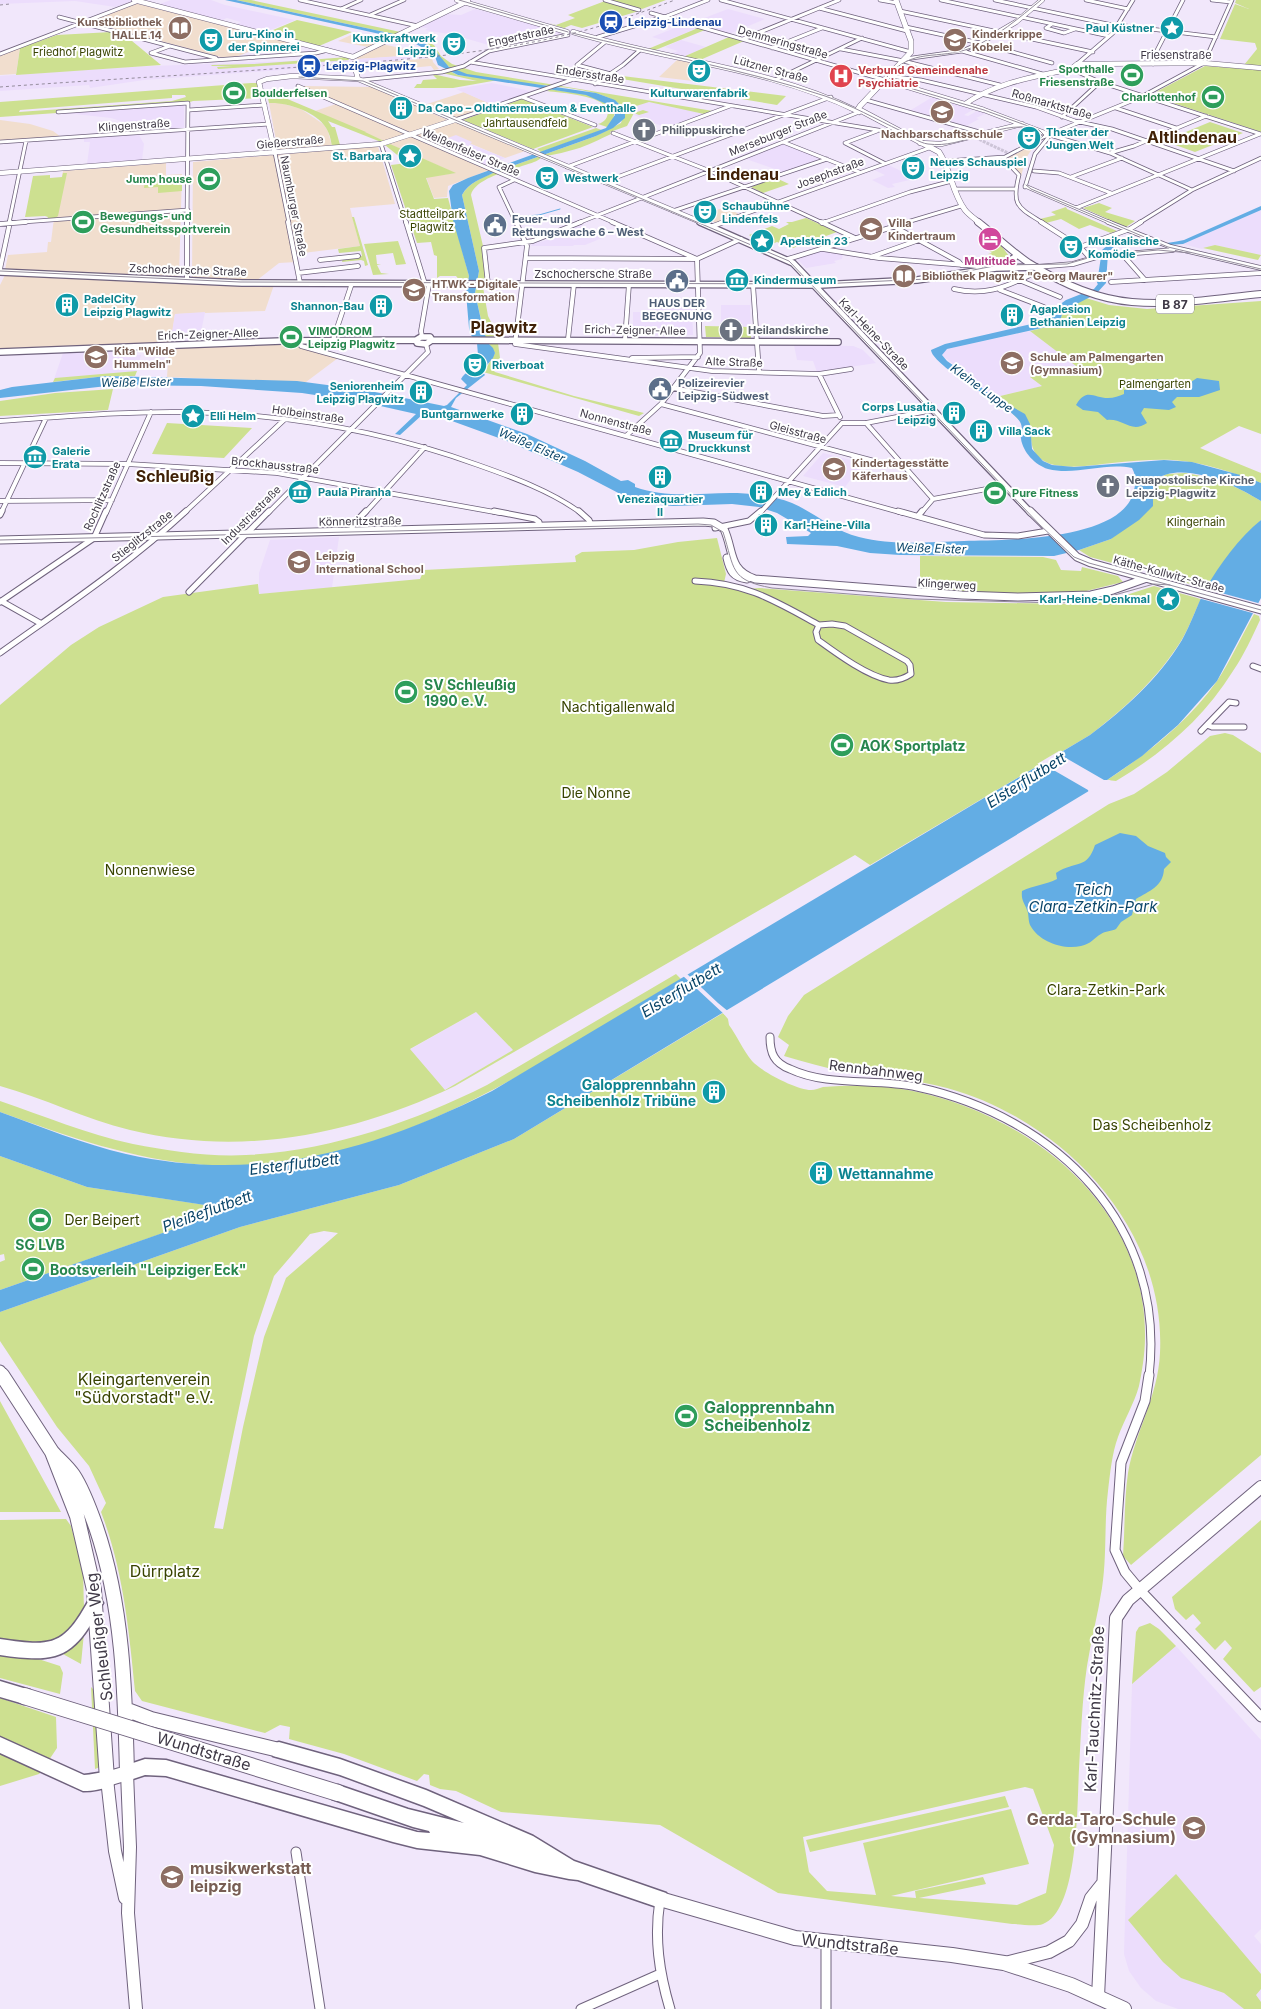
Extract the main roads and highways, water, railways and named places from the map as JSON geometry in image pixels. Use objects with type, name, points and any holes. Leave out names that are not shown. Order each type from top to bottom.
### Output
[{"type":"highway","points":[[0,1647],[35,1653],[56,1649],[68,1642],[78,1632],[95,1603]]},
{"type":"highway","name":"Wundtstraße","points":[[0,1689],[338,1793],[407,1817],[480,1847],[542,1866],[576,1872]]},
{"type":"highway","points":[[0,1745],[83,1782],[93,1783],[107,1778]]},
{"type":"highway","points":[[279,1750],[340,1767],[426,1798],[527,1842],[576,1872]]},
{"type":"highway","points":[[127,1773],[146,1767],[166,1768],[393,1834],[417,1840],[480,1847]]},
{"type":"highway","name":"Wundtstraße","points":[[407,1817],[516,1847],[576,1872],[660,1899]]},
{"type":"main road","name":"Merseburger Straße","points":[[859,109],[911,52],[912,43],[906,29],[907,25],[896,1]]},
{"type":"main road","name":"Lützner Straße","points":[[624,46],[638,49]]},
{"type":"main road","name":"Lützner Straße","points":[[775,80],[859,109],[920,143],[929,146]]},
{"type":"main road","name":"Lützner Straße","points":[[859,109],[929,146],[944,159],[961,206],[973,218],[1004,241]]},
{"type":"main road","points":[[983,133],[1022,124]]},
{"type":"main road","name":"B 87","points":[[1004,241],[1015,256],[1030,266],[1082,292],[1114,303],[1143,306],[1261,296]]},
{"type":"main road","name":"B 87","points":[[1004,241],[1030,266]]},
{"type":"main road","name":"Zschochersche Straße","points":[[963,274],[980,268],[1005,264]]},
{"type":"main road","name":"Zschochersche Straße","points":[[0,270],[187,280]]},
{"type":"main road","points":[[698,523],[717,527]]},
{"type":"main road","name":"Karl-Heine-Straße","points":[[1050,533],[1073,554]]},
{"type":"main road","name":"Schleußiger Weg","points":[[0,1371],[52,1452],[72,1474],[101,1540],[110,1574],[116,1613],[125,1709],[127,1773]]},
{"type":"main road","name":"Schleußiger Weg","points":[[52,1452],[77,1516],[90,1566],[95,1603],[107,1778]]},
{"type":"main road","points":[[125,1709],[145,1717],[279,1750]]},
{"type":"main road","points":[[107,1778],[127,1773]]},
{"type":"main road","name":"Wundtstraße","points":[[660,1899],[769,1932],[1004,1963],[1061,1981],[1098,2003],[1124,2009]]},
{"type":"main road","points":[[128,1913],[136,2009]]},
{"type":"water","points":[[225,0],[236,0],[417,39],[432,47],[449,67],[467,74],[596,93],[615,100],[625,110],[625,118],[613,128],[596,136],[493,173],[472,184],[462,195],[479,271],[475,293],[483,329],[488,343],[495,353],[482,371],[485,375],[456,398],[451,407],[527,434],[585,461],[621,481],[628,480],[635,484],[635,487],[666,494],[743,493],[763,495],[792,503],[841,531],[872,540],[911,543],[1006,540],[1061,534],[1087,528],[1109,519],[1126,507],[1135,485],[1135,476],[1132,468],[1111,467],[1058,471],[1043,467],[1030,457],[1024,449],[1021,439],[1022,426],[1016,417],[951,372],[941,364],[931,350],[945,344],[1049,320],[1055,314],[1055,308],[1066,300],[1094,289],[1098,284],[1102,250],[1107,246],[1126,242],[1156,244],[1184,240],[1261,206],[1261,210],[1183,244],[1124,245],[1114,247],[1108,253],[1106,283],[1096,294],[1063,311],[1060,321],[1055,325],[947,349],[942,355],[988,393],[1025,414],[1030,424],[1032,449],[1043,461],[1052,465],[1074,467],[1164,460],[1192,462],[1244,476],[1261,483],[1261,501],[1223,482],[1193,473],[1178,473],[1165,475],[1153,481],[1153,506],[1139,520],[1111,539],[1079,550],[1054,556],[900,555],[870,553],[837,546],[787,544],[786,537],[808,536],[811,533],[777,513],[759,507],[732,504],[673,506],[648,504],[628,498],[578,472],[507,441],[452,421],[422,415],[400,435],[395,434],[416,414],[367,403],[302,393],[201,386],[116,385],[0,398],[0,390],[12,387],[106,376],[297,381],[365,390],[444,406],[447,405],[467,385],[461,379],[476,363],[473,358],[478,355],[477,343],[471,335],[469,328],[466,293],[469,276],[453,220],[449,191],[453,185],[468,178],[606,128],[615,115],[611,106],[586,95],[458,75],[438,65],[434,54],[416,44],[398,38]]},
{"type":"water","points":[[1197,378],[1219,381],[1220,390],[1199,397],[1177,397],[1172,402],[1176,407],[1169,410],[1144,408],[1141,413],[1147,423],[1141,426],[1136,427],[1118,421],[1107,420],[1098,412],[1083,410],[1076,405],[1083,396],[1114,397],[1124,394],[1124,390],[1138,388],[1154,379],[1191,382]]},
{"type":"water","name":"Elsterflutbett","points":[[1261,520],[1261,598],[1217,681],[1178,725],[1142,756],[1107,780],[514,1139],[399,1185],[240,1227],[0,1312],[0,1290],[231,1209],[87,1187],[0,1156],[0,1112],[78,1140],[126,1154],[175,1162],[223,1165],[269,1163],[315,1156],[359,1145],[404,1130],[448,1112],[492,1091],[1090,735],[1128,704],[1163,667],[1182,640],[1206,588],[1217,570],[1230,552]]},
{"type":"water","name":"Teich Clara-Zetkin-Park","points":[[1120,833],[1136,836],[1148,846],[1165,853],[1171,862],[1164,869],[1158,884],[1136,899],[1132,915],[1121,922],[1116,929],[1103,933],[1087,944],[1074,947],[1059,946],[1039,936],[1030,925],[1028,912],[1022,899],[1022,891],[1057,879],[1056,873],[1080,864],[1092,853],[1095,845]]},
{"type":"waterway","points":[[526,216],[539,215],[560,209]]},
{"type":"tunnel","points":[[972,136],[1008,153]]},
{"type":"tram line","points":[[459,0],[568,32]]},
{"type":"tram line","points":[[1033,128],[984,110],[893,83],[886,78],[896,68],[916,58],[959,52],[981,44],[1008,27],[1041,0]]},
{"type":"tram line","points":[[572,33],[794,86],[825,96],[863,112],[918,141],[928,144],[954,143],[1006,128],[1033,128]]},
{"type":"tram line","points":[[299,77],[363,81],[789,261],[811,284]]},
{"type":"tram line","points":[[1033,128],[1044,135],[1039,140]]},
{"type":"tram line","points":[[1026,185],[1031,189],[1168,247],[1261,269]]},
{"type":"tram line","points":[[811,284],[927,279],[999,265],[1067,264],[1095,256],[1158,250],[1190,253]]},
{"type":"tram line","points":[[0,271],[240,282],[811,284]]},
{"type":"tram line","points":[[811,284],[1040,525],[1074,557],[1089,563],[1169,585]]},
{"type":"tram line","points":[[0,540],[698,524],[711,525],[723,532],[732,564],[741,577],[758,585],[772,588],[914,599],[1058,603],[1093,601],[1154,584],[1169,585]]},
{"type":"tram line","points":[[1169,585],[1261,610]]},
{"type":"railway","points":[[0,87],[361,63],[474,52],[549,39],[586,30],[675,0]]},
{"type":"railway","points":[[0,5],[10,4]]},
{"type":"place","name":"Leipzig-Lindenau","points":[[611,22]]},
{"type":"place","name":"Kunstbibliothek HALLE 14","points":[[180,28]]},
{"type":"place","name":"Paul Küstner","points":[[1172,28]]},
{"type":"place","name":"Luru-Kino in der Spinnerei","points":[[211,40]]},
{"type":"place","name":"Kinderkrippe Kobelei","points":[[955,40]]},
{"type":"place","name":"Kunstkraftwerk Leipzig","points":[[454,44]]},
{"type":"place","name":"Leipzig-Plagwitz","points":[[309,66]]},
{"type":"place","name":"Kulturwarenfabrik","points":[[699,71]]},
{"type":"place","name":"Sporthalle Friesenstraße","points":[[1132,75]]},
{"type":"place","name":"Verbund Gemeindenahe Psychiatrie","points":[[841,76]]},
{"type":"place","name":"Boulderfelsen","points":[[234,93]]},
{"type":"place","name":"Charlottenhof","points":[[1213,97]]},
{"type":"place","name":"Da Capo – Oldtimermuseum & Eventhalle","points":[[401,108]]},
{"type":"place","name":"Nachbarschaftsschule","points":[[942,112]]},
{"type":"place","name":"Philippuskirche","points":[[644,130]]},
{"type":"place","name":"Theater der Jungen Welt","points":[[1029,138]]},
{"type":"place","name":"St. Barbara","points":[[410,156]]},
{"type":"place","name":"Neues Schauspiel Leipzig","points":[[913,168]]},
{"type":"place","name":"Westwerk","points":[[547,178]]},
{"type":"place","name":"Jump house","points":[[209,179]]},
{"type":"place","name":"Schaubühne Lindenfels","points":[[705,212]]},
{"type":"place","name":"Bewegungs- und Gesundheitssportverein","points":[[83,222]]},
{"type":"place","name":"Feuer- und Rettungswache 6 – West","points":[[495,225]]},
{"type":"place","name":"Villa Kindertraum","points":[[871,229]]},
{"type":"place","name":"Multitude","points":[[990,239]]},
{"type":"place","name":"Apelstein 23","points":[[762,241]]},
{"type":"place","name":"Musikalische Komödie","points":[[1071,247]]},
{"type":"place","name":"Bibliothek Plagwitz \"Georg Maurer\"","points":[[904,276]]},
{"type":"place","name":"Kindermuseum","points":[[737,280]]},
{"type":"place","name":"HAUS DER BEGEGNUNG","points":[[677,281]]},
{"type":"place","name":"HTWK - Digitale Transformation","points":[[414,290]]},
{"type":"place","name":"PadelCity Leipzig Plagwitz","points":[[67,305]]},
{"type":"place","name":"Shannon-Bau","points":[[381,306]]},
{"type":"place","name":"Agaplesion Bethanien Leipzig","points":[[1012,315]]},
{"type":"place","name":"Heilandskirche","points":[[731,330]]},
{"type":"place","name":"VIMODROM Leipzig Plagwitz","points":[[291,337]]},
{"type":"place","name":"Kita \"Wilde Hummeln\"","points":[[96,357]]},
{"type":"place","name":"Schule am Palmengarten (Gymnasium)","points":[[1012,363]]},
{"type":"place","name":"Riverboat","points":[[475,365]]},
{"type":"place","name":"Polizeirevier Leipzig-Südwest","points":[[660,389]]},
{"type":"place","name":"Seniorenheim Leipzig Plagwitz","points":[[421,392]]},
{"type":"place","name":"Corps Lusatia Leipzig","points":[[954,413]]},
{"type":"place","name":"Buntgarnwerke","points":[[522,414]]},
{"type":"place","name":"Elli Helm","points":[[193,416]]},
{"type":"place","name":"Villa Sack","points":[[981,431]]},
{"type":"place","name":"Museum für Druckkunst","points":[[671,441]]},
{"type":"place","name":"Galerie Erata","points":[[35,457]]},
{"type":"place","name":"Kindertagesstätte Käferhaus","points":[[834,469]]},
{"type":"place","name":"Veneziaquartier II","points":[[660,477]]},
{"type":"place","name":"Neuapostolische Kirche Leipzig-Plagwitz","points":[[1108,486]]},
{"type":"place","name":"Paula Piranha","points":[[300,492]]},
{"type":"place","name":"Mey & Edlich","points":[[761,492]]},
{"type":"place","name":"Pure Fitness","points":[[995,493]]},
{"type":"place","name":"Karl-Heine-Villa","points":[[766,525]]},
{"type":"place","name":"Leipzig International School","points":[[299,562]]},
{"type":"place","name":"Karl-Heine-Denkmal","points":[[1168,599]]},
{"type":"place","name":"SV Schleußig 1990 e.V.","points":[[406,692]]},
{"type":"place","name":"AOK Sportplatz","points":[[842,745]]},
{"type":"place","name":"Galopprennbahn Scheibenholz Tribüne","points":[[714,1092]]},
{"type":"place","name":"Wettannahme","points":[[821,1173]]},
{"type":"place","name":"SG LVB","points":[[40,1220]]},
{"type":"place","name":"Bootsverleih \"Leipziger Eck\"","points":[[33,1269]]},
{"type":"place","name":"Galopprennbahn Scheibenholz","points":[[686,1416]]},
{"type":"place","name":"Gerda-Taro-Schule (Gymnasium)","points":[[1194,1828]]},
{"type":"place","name":"musikwerkstatt leipzig","points":[[172,1877]]},
{"type":"district","name":"Altlindenau","points":[[1192,137]]},
{"type":"district","name":"Lindenau","points":[[743,174]]},
{"type":"district","name":"Plagwitz","points":[[504,327]]},
{"type":"district","name":"Schleußig","points":[[175,476]]},
{"type":"park label","name":"Friedhof Plagwitz","points":[[78,52]]},
{"type":"park label","name":"Jahrtausendfeld","points":[[525,123]]},
{"type":"park label","name":"Stadtteilpark Plagwitz","points":[[432,220]]},
{"type":"park label","name":"Palmengarten","points":[[1155,384]]},
{"type":"park label","name":"Klingerhain","points":[[1196,522]]},
{"type":"park label","name":"Nachtigallenwald","points":[[618,706]]},
{"type":"park label","name":"Die Nonne","points":[[596,792]]},
{"type":"park label","name":"Nonnenwiese","points":[[150,869]]},
{"type":"park label","name":"Clara-Zetkin-Park","points":[[1106,989]]},
{"type":"park label","name":"Das Scheibenholz","points":[[1152,1124]]},
{"type":"park label","name":"Der Beipert","points":[[102,1219]]},
{"type":"park label","name":"Kleingartenverein \"Südvorstadt\" e.V.","points":[[144,1388]]},
{"type":"park label","name":"Dürrplatz","points":[[165,1571]]},
{"type":"water label","name":"Weiße Elster","points":[[136,382]]},
{"type":"water label","name":"Kleine Luppe","points":[[982,388]]},
{"type":"water label","name":"Weiße Elster","points":[[532,445]]},
{"type":"water label","name":"Weiße Elster","points":[[931,548]]},
{"type":"water label","name":"Pleißeflutbett","points":[[207,1211]]}]
